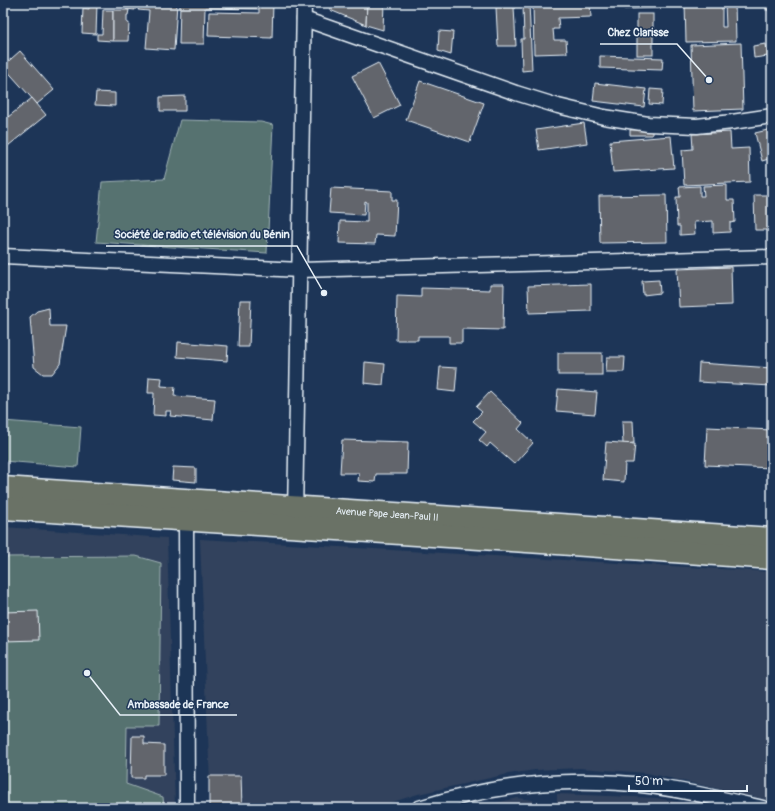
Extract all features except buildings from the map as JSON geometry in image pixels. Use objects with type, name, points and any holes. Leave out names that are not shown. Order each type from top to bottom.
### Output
[{"type":"main road","name":"Avenue Pape Jean-Paul II","points":[[3,488],[557,542],[772,558]]},
{"type":"main road","name":"Avenue Pape Jean-Paul II","points":[[3,508],[186,519],[295,516],[772,539]]},
{"type":"street","points":[[295,516],[304,3]]},
{"type":"street","points":[[304,19],[516,93],[558,106],[604,117],[648,124],[697,126],[772,116]]},
{"type":"street","points":[[3,256],[300,270],[772,257]]},
{"type":"street","points":[[186,519],[187,808]]},
{"type":"street","points":[[419,808],[456,798],[510,787],[571,782],[599,782],[658,788],[763,808]]},
{"type":"shaded area","points":[[3,527],[167,538],[175,808],[3,808]]},
{"type":"shaded area","points":[[200,539],[772,572],[772,801],[647,773],[580,768],[535,770],[508,774],[418,794],[374,808],[211,808]]},
{"type":"shaded area","points":[[557,794],[657,798],[706,808],[557,808]]},
{"type":"shaded area","points":[[517,798],[533,800],[533,808],[475,808]]},
{"type":"green space","points":[[180,120],[261,122],[273,125],[267,253],[96,242],[102,182],[164,179]]},
{"type":"green space","points":[[3,421],[81,427],[78,467],[3,461]]},
{"type":"green space","points":[[136,556],[161,563],[159,726],[127,726],[126,784],[163,797],[164,808],[3,808],[3,557]]},
{"type":"place","name":"Chez Clarisse","points":[[709,80]]},
{"type":"place","name":"Société de radio et télévision du Bénin","points":[[324,293]]},
{"type":"place","name":"Ambassade de France","points":[[87,673]]}]
